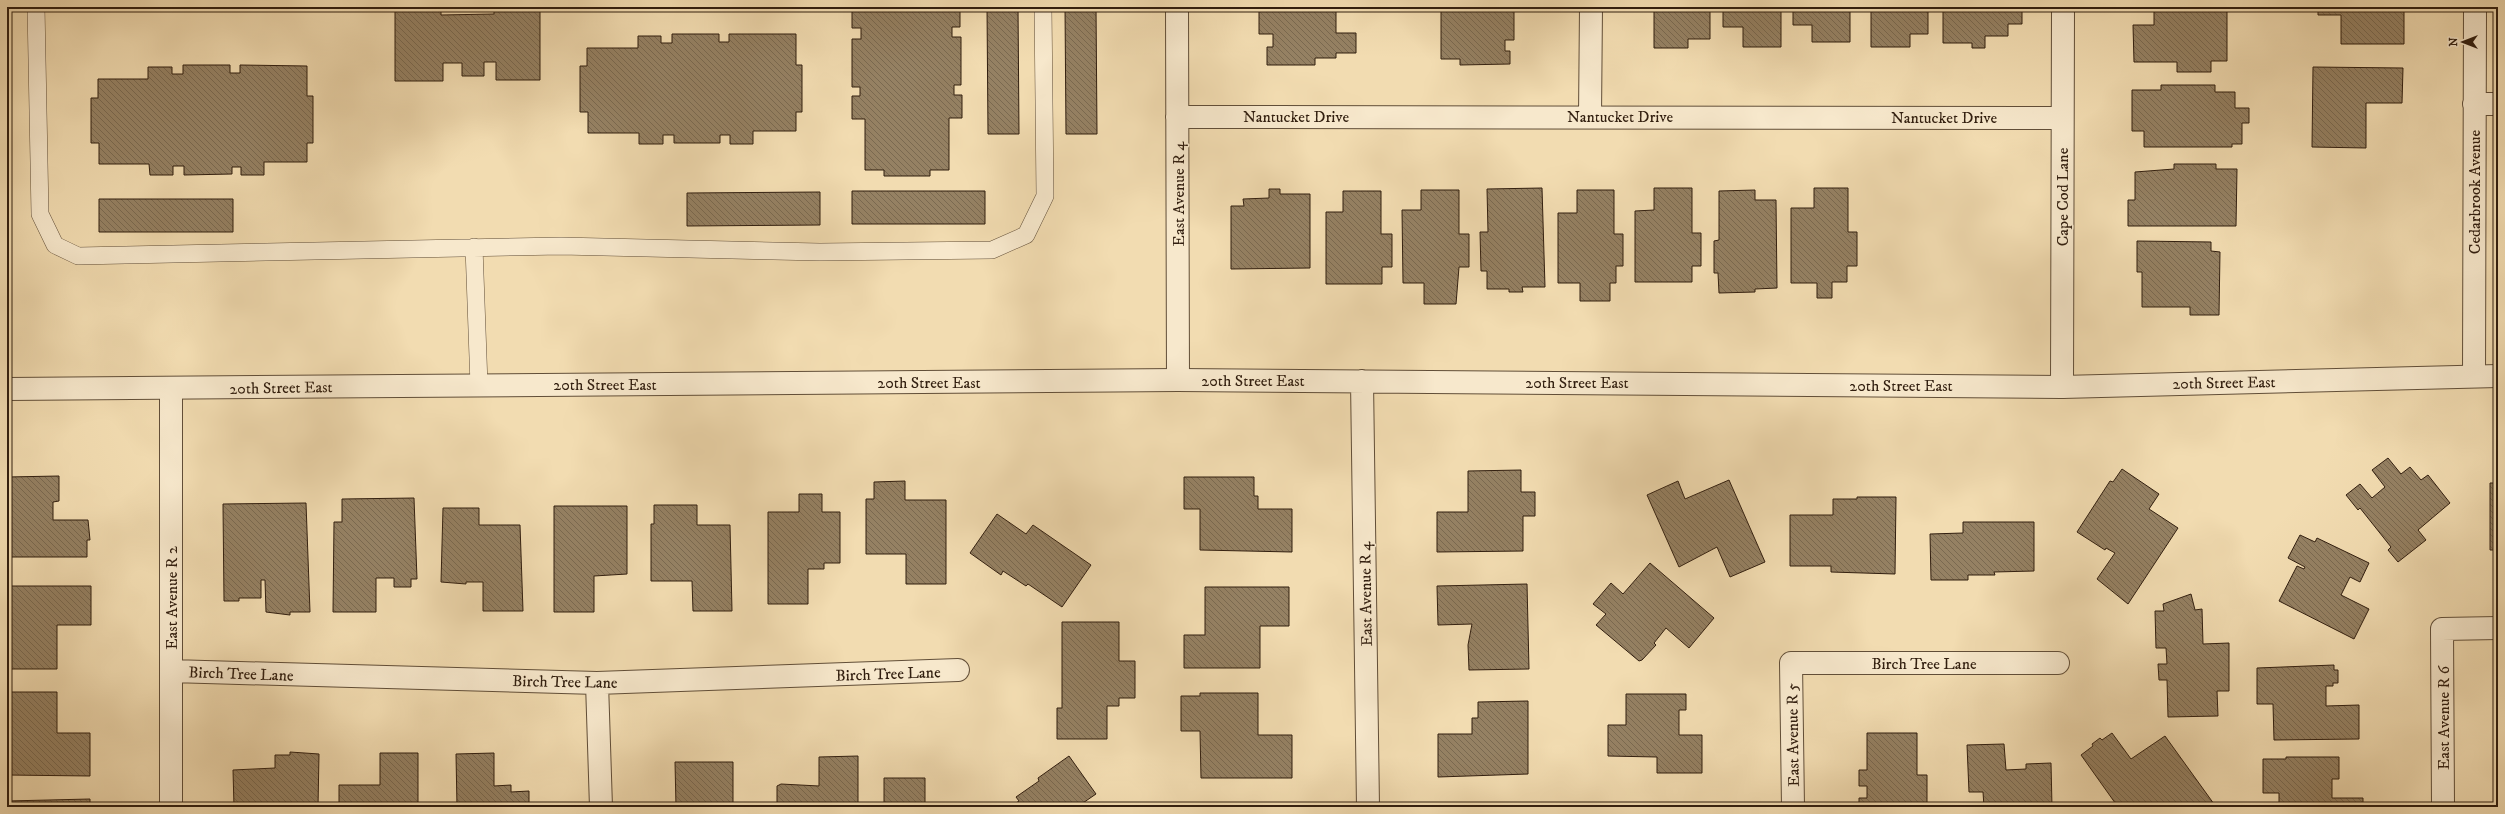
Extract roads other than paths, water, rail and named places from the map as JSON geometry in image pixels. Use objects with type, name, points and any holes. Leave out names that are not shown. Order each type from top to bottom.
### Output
[{"type":"street","name":"East Avenue R 4","points":[[1177,7],[1178,380]]},
{"type":"street","points":[[1590,116],[1591,7]]},
{"type":"street","name":"Cape Cod Lane","points":[[2062,387],[2063,7]]},
{"type":"street","name":"Cedarbrook Avenue","points":[[2474,376],[2475,7]]},
{"type":"street","points":[[2474,104],[2498,104]]},
{"type":"street","name":"Nantucket Drive","points":[[1177,117],[1590,116],[2062,118]]},
{"type":"street","name":"20th Street East","points":[[7,389],[1178,380],[2062,387],[2498,376]]},
{"type":"street","name":"East Avenue R 4","points":[[1362,381],[1368,807]]},
{"type":"street","name":"East Avenue R 2","points":[[171,388],[171,807]]},
{"type":"street","name":"East Avenue R 6","points":[[2443,807],[2442,629],[2498,628]]},
{"type":"street","name":"Birch Tree Lane","points":[[1791,663],[2058,663]]},
{"type":"street","name":"East Avenue R 5","points":[[1791,663],[1794,807]]},
{"type":"street","name":"Birch Tree Lane","points":[[171,671],[597,683],[958,670]]},
{"type":"street","points":[[597,683],[601,807]]},
{"type":"lane","points":[[36,7],[40,214],[55,245],[78,256],[561,246],[820,252],[992,250],[1026,235],[1045,196],[1043,7]]},
{"type":"lane","points":[[474,248],[479,385]]}]
